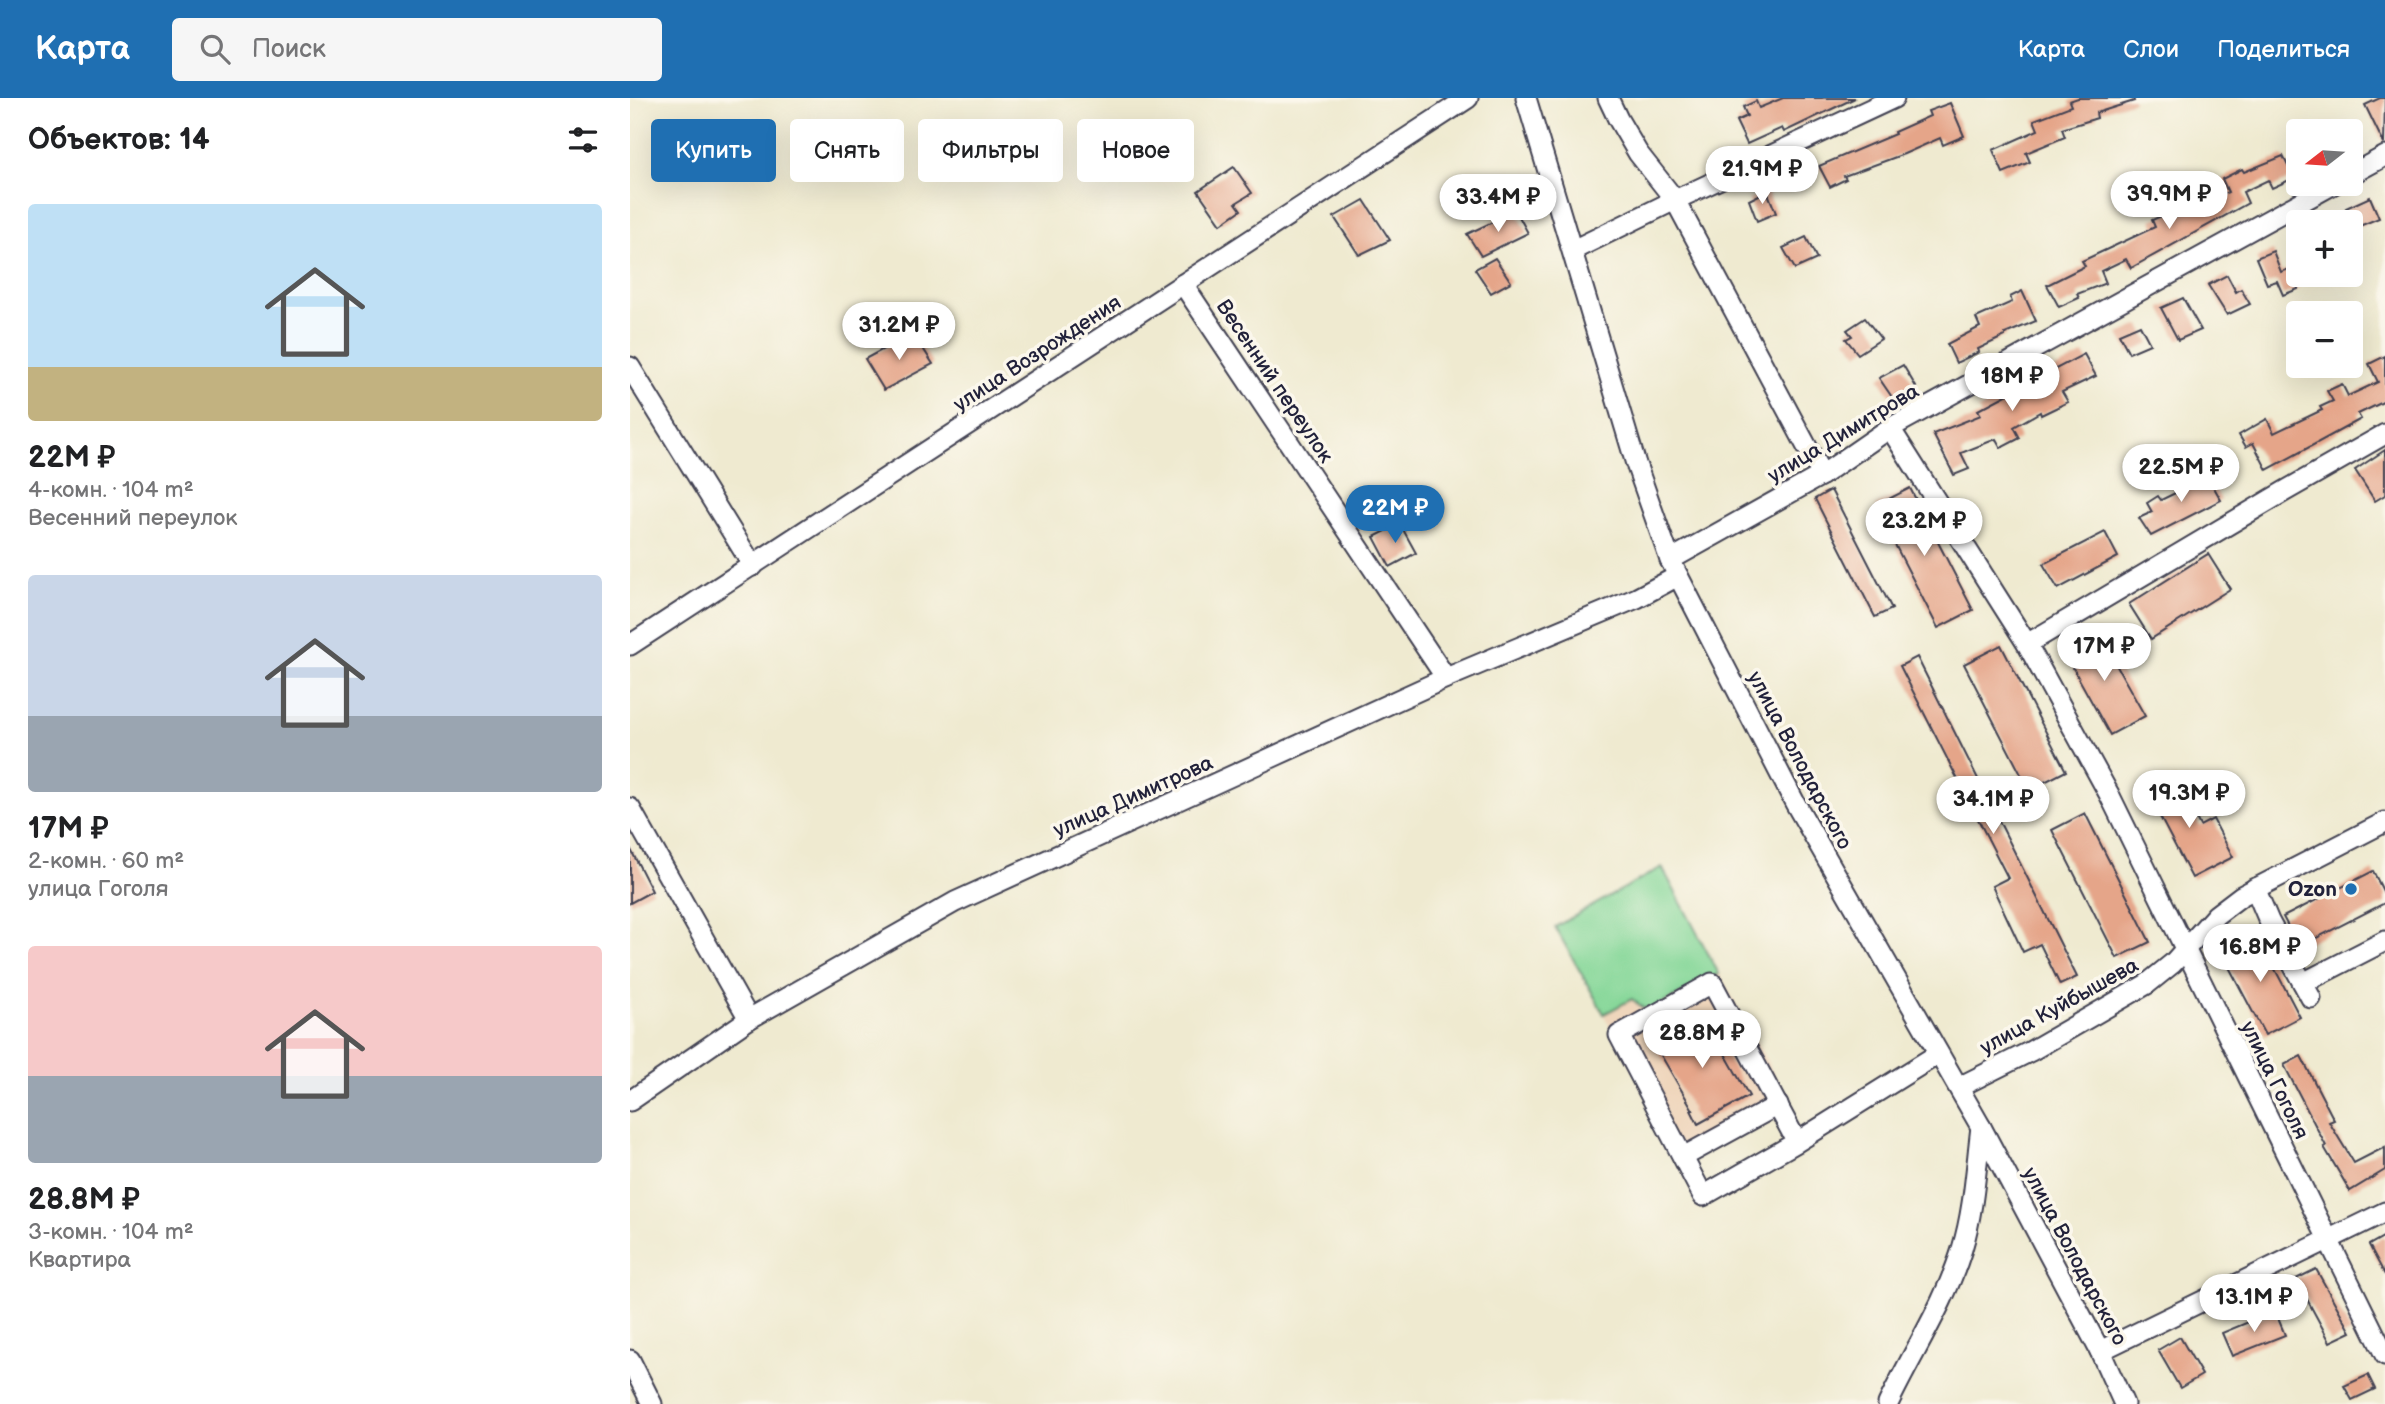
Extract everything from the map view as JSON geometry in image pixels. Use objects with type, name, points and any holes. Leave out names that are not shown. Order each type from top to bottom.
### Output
[{"type":"street","name":"улица Возрождения","points":[[630,646],[1468,98]]},
{"type":"street","name":"улица Володарского","points":[[1526,98],[1636,464],[1674,568],[1796,803],[1981,1127],[2100,1351],[2124,1404]]},
{"type":"street","points":[[1608,98],[1637,153],[1675,200],[1822,475]]},
{"type":"street","points":[[1573,250],[1894,98]]},
{"type":"street","points":[[2363,168],[2385,156]]},
{"type":"street","name":"улица Димитрова","points":[[630,1101],[749,1019],[955,902],[1446,678],[1637,598],[1674,568],[1822,475],[1890,428],[2312,196]]},
{"type":"street","name":"Весенний переулок","points":[[1183,284],[1446,678]]},
{"type":"street","points":[[630,367],[754,566]]},
{"type":"street","name":"улица Гоголя","points":[[1890,428],[2027,644],[2109,794],[2385,1355]]},
{"type":"street","points":[[2027,644],[2385,435]]},
{"type":"street","points":[[630,808],[749,1019]]},
{"type":"street","name":"улица Куйбышева","points":[[1959,1087],[2110,1007],[2159,975],[2216,915],[2256,888],[2385,822]]},
{"type":"street","points":[[2256,888],[2269,921],[2307,990],[2385,941]]},
{"type":"street","points":[[1797,1142],[1712,983],[1619,1035],[1703,1196],[1797,1142],[1938,1054]]},
{"type":"street","points":[[1683,1157],[1778,1105]]},
{"type":"street","points":[[1888,1404],[1933,1318],[1962,1251],[1969,1223],[1981,1127]]},
{"type":"street","points":[[2100,1351],[2385,1212]]},
{"type":"street","points":[[630,1360],[652,1404]]},
{"type":"shaded area","points":[[1662,867],[1788,1101],[1682,1157],[1555,927]]},
{"type":"green space","points":[[1662,867],[1719,974],[1652,1009],[1643,1008],[1632,999],[1604,1014],[1555,927]]},
{"type":"building","points":[[1783,98],[1855,98],[1784,132],[1782,128],[1747,144],[1736,121],[1747,116],[1743,107],[1756,101],[1759,108]]},
{"type":"building","points":[[2078,98],[2133,98],[2134,101],[2096,113],[2097,118],[2062,129],[2065,137],[2026,153],[2030,162],[2003,173],[1993,150],[2038,130],[2034,120],[2071,106],[2069,101]]},
{"type":"building","points":[[2385,98],[2384,144],[2365,105]]},
{"type":"building","points":[[1950,103],[1964,136],[1943,145],[1940,138],[1844,176],[1846,179],[1830,187],[1819,166],[1895,134],[1894,132],[1930,116],[1928,111]]},
{"type":"building","points":[[2283,156],[2286,162],[2286,182],[2272,188],[2268,180],[2243,192],[2248,203],[2131,268],[2126,259],[2101,271],[2106,283],[2077,294],[2079,298],[2059,307],[2047,285],[2085,266],[2082,261],[2155,227],[2152,220],[2175,210],[2178,216],[2228,192],[2222,179],[2242,169],[2244,172]]},
{"type":"building","points":[[1234,167],[1252,193],[1236,203],[1241,210],[1221,224],[1198,191]]},
{"type":"building","points":[[1767,191],[1776,213],[1757,221],[1749,200]]},
{"type":"building","points":[[2370,197],[2379,218],[2363,225],[2363,210],[2346,208]]},
{"type":"building","points":[[1364,200],[1390,240],[1359,255],[1334,217]]},
{"type":"building","points":[[1516,211],[1528,233],[1481,256],[1467,234]]},
{"type":"building","points":[[1806,237],[1817,259],[1795,269],[1783,248]]},
{"type":"building","points":[[2273,251],[2281,272],[2286,270],[2286,287],[2298,289],[2283,295],[2277,281],[2267,284],[2256,258]]},
{"type":"building","points":[[1495,258],[1511,282],[1491,293],[1475,269]]},
{"type":"building","points":[[2227,275],[2236,292],[2241,289],[2250,304],[2227,315],[2208,285]]},
{"type":"building","points":[[2022,291],[2036,321],[2005,334],[1978,349],[1979,352],[1956,363],[1947,344],[1980,327],[1976,318],[2012,302],[2010,297]]},
{"type":"building","points":[[2183,298],[2201,330],[2178,340],[2161,308]]},
{"type":"building","points":[[1865,318],[1881,339],[1858,354],[1846,339],[1852,336],[1847,330]]},
{"type":"building","points":[[2140,325],[2150,344],[2129,353],[2119,334]]},
{"type":"building","points":[[913,333],[933,364],[884,390],[865,359]]},
{"type":"building","points":[[2084,354],[2096,376],[2062,392],[2068,402],[2041,415],[2040,412],[2014,427],[2020,438],[2001,448],[1996,439],[1961,453],[1969,469],[1954,475],[1933,434],[1981,415],[1978,410]]},
{"type":"building","points":[[2385,356],[2385,401],[2358,414],[2361,419],[2267,470],[2253,443],[2246,447],[2239,435],[2267,419],[2274,433],[2322,410],[2320,407],[2333,401],[2327,391],[2342,384],[2348,396],[2378,382],[2369,364]]},
{"type":"building","points":[[1903,365],[1916,387],[1894,400],[1879,378]]},
{"type":"building","points":[[2385,450],[2385,495],[2375,501],[2355,470]]},
{"type":"building","points":[[2202,466],[2221,500],[2151,536],[2139,518],[2152,512],[2147,503],[2158,496],[2161,500],[2196,483],[2189,473]]},
{"type":"building","points":[[1910,488],[1973,610],[1938,628],[1875,506]]},
{"type":"building","points":[[1831,490],[1892,609],[1875,617],[1815,499]]},
{"type":"building","points":[[1400,524],[1416,553],[1390,567],[1374,537]]},
{"type":"building","points":[[2105,532],[2118,557],[2058,589],[2043,564]]},
{"type":"building","points":[[2208,554],[2230,589],[2151,639],[2129,604]]},
{"type":"building","points":[[2097,631],[2145,716],[2110,735],[2063,650]]},
{"type":"building","points":[[2001,645],[2066,771],[2029,790],[1964,664]]},
{"type":"building","points":[[1917,657],[2077,977],[2060,985],[2040,944],[2023,952],[1992,886],[2008,878],[1900,666]]},
{"type":"building","points":[[2175,778],[2200,826],[2213,819],[2233,857],[2192,878],[2147,792]]},
{"type":"building","points":[[2085,813],[2150,942],[2117,958],[2052,830]]},
{"type":"building","points":[[630,848],[652,891],[630,903]]},
{"type":"building","points":[[2373,871],[2385,895],[2385,903],[2299,947],[2283,917]]},
{"type":"building","points":[[2256,933],[2300,1017],[2265,1035],[2221,952]]},
{"type":"building","points":[[1708,1017],[1714,1030],[1712,1031],[1749,1096],[1698,1124],[1693,1110],[1655,1045]]},
{"type":"building","points":[[2301,1056],[2334,1120],[2329,1122],[2354,1163],[2385,1147],[2385,1170],[2350,1191],[2324,1147],[2326,1146],[2284,1065]]},
{"type":"building","points":[[2385,1236],[2385,1275],[2369,1245]]},
{"type":"building","points":[[2316,1269],[2351,1332],[2330,1342],[2296,1279]]},
{"type":"building","points":[[2275,1311],[2285,1335],[2232,1356],[2222,1333]]},
{"type":"building","points":[[2180,1337],[2202,1375],[2180,1388],[2158,1350]]},
{"type":"building","points":[[2368,1375],[2375,1389],[2352,1400],[2344,1386]]},
{"type":"place","name":"Ozon","points":[[2351,889]]}]
